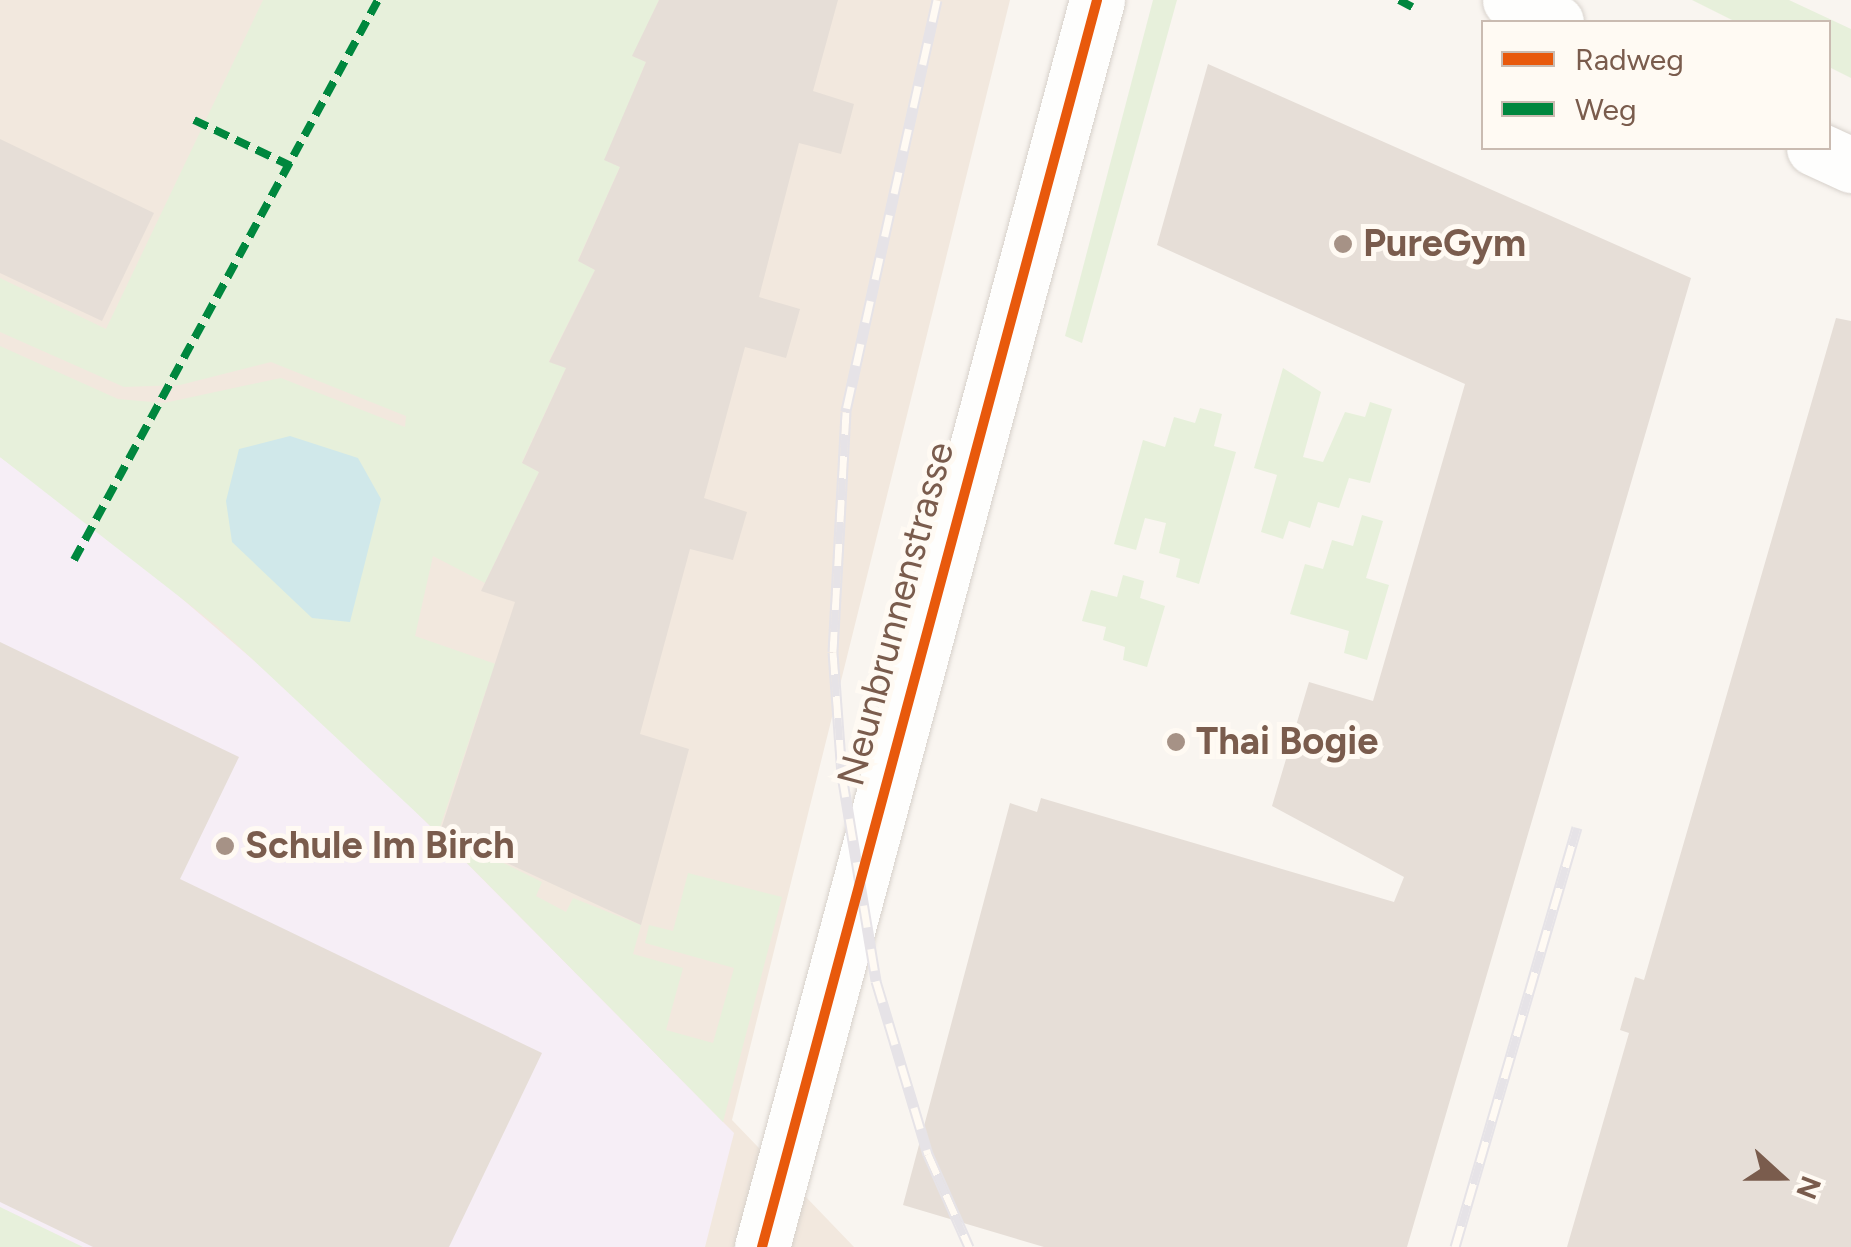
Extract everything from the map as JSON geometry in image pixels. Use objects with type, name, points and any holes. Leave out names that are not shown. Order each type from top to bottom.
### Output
[{"type":"street","name":"Neunbrunnenstrasse","points":[[762,1247],[1097,0]]},
{"type":"street","points":[[1510,0],[1552,20]]},
{"type":"street","points":[[1818,150],[1851,166]]},
{"type":"shaded area","points":[[0,0],[1010,0],[732,1120],[854,1247],[0,1247]]},
{"type":"shaded area","name":"Schule Im Birch","points":[[0,457],[116,542],[335,730],[734,1133],[705,1247],[0,1247]]},
{"type":"green space","points":[[263,0],[659,0],[633,56],[646,62],[605,160],[620,167],[578,260],[595,270],[549,361],[566,368],[522,462],[539,472],[485,583],[433,556],[415,636],[510,669],[486,690],[438,833],[217,626],[0,457],[0,346],[118,399],[164,403],[281,378],[405,427],[406,416],[271,362],[180,385],[124,387],[0,332],[0,278],[106,329]]},
{"type":"green space","points":[[1153,0],[1177,0],[1082,343],[1065,336]]},
{"type":"green space","points":[[1692,0],[1789,0],[1851,29],[1851,78],[1831,68],[1831,20],[1732,20]]},
{"type":"green space","points":[[1283,368],[1321,392],[1303,457],[1323,462],[1345,412],[1365,417],[1370,402],[1392,409],[1370,483],[1349,478],[1339,508],[1318,502],[1310,528],[1289,521],[1283,539],[1261,532],[1277,475],[1254,468]]},
{"type":"green space","points":[[1200,408],[1222,414],[1214,446],[1236,452],[1199,584],[1176,577],[1180,559],[1159,553],[1166,523],[1145,518],[1136,550],[1114,544],[1143,440],[1165,447],[1174,417],[1195,423]]},
{"type":"green space","points":[[1362,515],[1383,521],[1366,578],[1389,585],[1367,660],[1344,653],[1349,631],[1290,614],[1305,564],[1323,569],[1332,540],[1353,546]]},
{"type":"green space","points":[[1123,575],[1144,581],[1140,598],[1165,606],[1147,667],[1123,660],[1125,647],[1103,640],[1106,627],[1082,621],[1091,590],[1117,597]]},
{"type":"green space","points":[[469,846],[542,882],[536,896],[566,912],[573,898],[641,925],[633,954],[683,968],[666,1030],[713,1043],[734,968],[645,943],[649,925],[673,931],[688,873],[782,897],[723,1122],[463,859]]},
{"type":"green space","points":[[0,1207],[83,1247],[0,1247]]},
{"type":"water","points":[[290,436],[358,458],[381,499],[350,622],[312,618],[232,542],[226,501],[239,449]]},
{"type":"building","points":[[659,0],[838,0],[813,91],[854,104],[841,154],[799,143],[759,297],[800,309],[786,358],[745,347],[704,498],[747,512],[733,560],[690,549],[640,734],[689,749],[641,925],[440,832],[515,602],[481,591],[539,472],[522,463],[566,368],[549,362],[595,270],[578,261],[620,167],[604,160],[646,62],[632,56]]},
{"type":"building","points":[[1208,64],[1691,278],[1407,1247],[1044,1247],[903,1205],[1010,803],[1037,812],[1041,798],[1394,902],[1404,877],[1272,806],[1309,682],[1373,701],[1465,384],[1157,245]]},
{"type":"building","points":[[0,139],[154,213],[102,321],[0,273]]},
{"type":"building","points":[[1836,318],[1851,321],[1851,1247],[1567,1247],[1629,1033],[1620,1030],[1635,977],[1644,980]]},
{"type":"building","points":[[0,642],[239,757],[180,879],[542,1053],[449,1247],[93,1247],[0,1202]]},
{"type":"railway","points":[[937,0],[846,412],[833,652],[842,775],[876,981],[928,1154],[969,1247]]},
{"type":"railway","points":[[1455,1247],[1577,827]]},
{"type":"marked path","points":[[74,560],[378,0]]},
{"type":"marked path","points":[[1399,0],[1412,7]]},
{"type":"marked path","points":[[194,120],[291,166]]},
{"type":"cycle path","points":[[762,1247],[1097,0]]},
{"type":"place","name":"PureGym","points":[[1343,244]]},
{"type":"place","name":"Thai Bogie","points":[[1176,742]]},
{"type":"place","name":"Schule Im Birch","points":[[225,846]]}]
